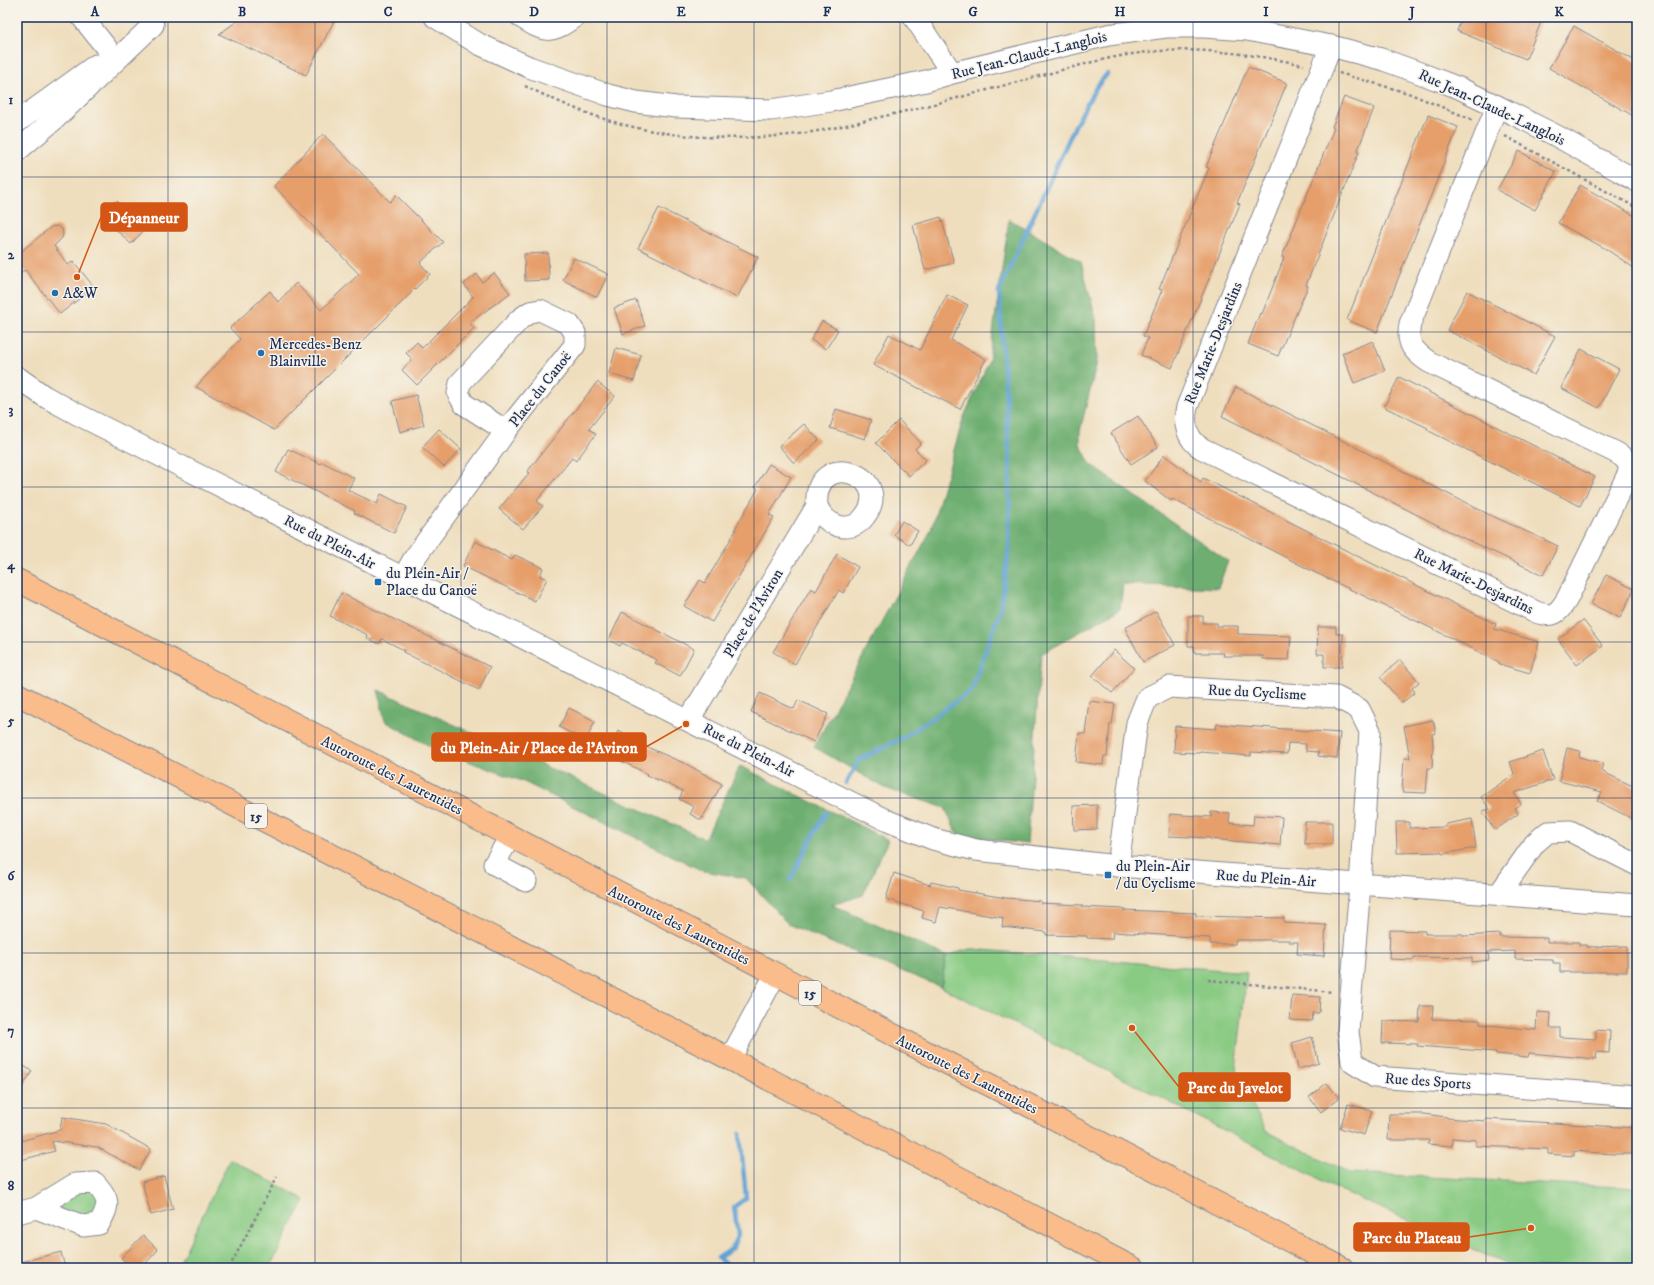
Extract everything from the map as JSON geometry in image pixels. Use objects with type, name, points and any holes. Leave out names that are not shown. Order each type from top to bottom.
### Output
[{"type":"highway","name":"Autoroute des Laurentides","points":[[17,580],[1342,1268]]},
{"type":"highway","name":"15","points":[[18,695],[730,1059],[1133,1268]]},
{"type":"street","points":[[82,17],[114,57]]},
{"type":"street","name":"Rue Jean-Claude-Langlois","points":[[435,17],[458,23],[479,44],[529,67],[608,95],[636,102],[676,107],[771,110],[831,101],[926,81],[952,73],[1108,35],[1166,27],[1204,27],[1247,30],[1332,46],[1381,59],[1418,72],[1459,88],[1497,106],[1555,135],[1637,181]]},
{"type":"street","points":[[521,17],[530,23],[548,30],[561,27],[574,17]]},
{"type":"street","points":[[914,17],[952,73]]},
{"type":"street","points":[[17,122],[114,57],[158,21]]},
{"type":"street","name":"Rue Marie-Desjardins","points":[[1332,46],[1187,407],[1185,416],[1189,434],[1195,444],[1201,448],[1541,614],[1551,615],[1561,609],[1570,592],[1628,474],[1628,463],[1622,456],[1615,452],[1429,362],[1414,350],[1410,344],[1408,334],[1410,324],[1497,106]]},
{"type":"street","points":[[17,151],[56,118],[114,57]]},
{"type":"street","name":"Place du Canoë","points":[[403,578],[414,560],[506,431],[575,345],[575,334],[569,324],[540,310],[530,312],[520,319],[460,383],[458,394],[464,404],[506,431]]},
{"type":"street","name":"Rue du Plein-Air","points":[[17,376],[44,396],[77,414],[888,821],[933,839],[976,850],[1118,866],[1637,905]]},
{"type":"street","name":"Place de l'Aviron","points":[[689,720],[816,506]]},
{"type":"street","name":"Rue du Cyclisme","points":[[1118,866],[1137,723],[1147,698],[1169,687],[1336,697],[1359,709],[1370,731],[1360,885]]},
{"type":"street","points":[[1499,894],[1536,843],[1548,832],[1570,831],[1637,865]]},
{"type":"street","points":[[510,837],[494,864],[526,881]]},
{"type":"street","name":"Rue des Sports","points":[[1360,885],[1348,1031],[1352,1062],[1375,1077],[1637,1096]]},
{"type":"street","points":[[730,1059],[774,974]]},
{"type":"path","points":[[1339,73],[1408,93],[1473,119]]},
{"type":"path","points":[[1509,138],[1637,208]]},
{"type":"path","points":[[1208,980],[1351,994]]},
{"type":"path","points":[[229,1268],[277,1177]]},
{"type":"green space","points":[[1009,219],[1081,262],[1096,319],[1097,362],[1080,431],[1080,444],[1091,465],[1228,561],[1218,588],[1123,584],[1120,609],[1041,654],[1027,844],[958,835],[945,808],[885,788],[814,747],[931,530],[963,419],[989,361]]},
{"type":"green space","points":[[378,690],[705,839],[740,766],[888,840],[863,895],[832,905],[946,956],[941,987],[788,924],[746,878],[703,871],[524,782],[433,748],[385,721]]},
{"type":"green space","points":[[970,949],[1247,972],[1236,1069],[1265,1131],[1350,1173],[1637,1188],[1637,1268],[1515,1268],[1336,1188],[941,987],[946,956]]},
{"type":"green space","points":[[230,1159],[305,1200],[269,1268],[177,1268]]},
{"type":"green space","points":[[75,1185],[105,1195],[98,1222],[38,1207]]},
{"type":"building","points":[[243,17],[336,17],[306,75],[219,34]]},
{"type":"building","points":[[1462,17],[1543,17],[1526,59],[1457,31]]},
{"type":"building","points":[[1574,26],[1637,62],[1637,118],[1549,68]]},
{"type":"building","points":[[1248,67],[1287,83],[1237,203],[1240,204],[1172,368],[1141,355],[1148,338],[1143,336],[1162,290],[1159,289],[1209,168],[1206,167]]},
{"type":"building","points":[[1344,97],[1374,108],[1357,152],[1359,152],[1306,285],[1308,286],[1278,356],[1248,344],[1260,313],[1262,314],[1284,258],[1282,257],[1334,128],[1332,127]]},
{"type":"building","points":[[1428,115],[1458,127],[1377,332],[1347,320]]},
{"type":"building","points":[[323,134],[390,202],[396,195],[443,242],[420,263],[430,274],[274,430],[196,387],[240,339],[230,328],[270,291],[278,302],[296,283],[321,310],[359,274],[274,186]]},
{"type":"building","points":[[1519,151],[1556,172],[1535,210],[1497,190]]},
{"type":"building","points":[[1580,185],[1637,217],[1637,270],[1606,249],[1558,223]]},
{"type":"building","points":[[117,201],[146,228],[131,244],[102,216]]},
{"type":"building","points":[[659,208],[758,257],[737,298],[638,248]]},
{"type":"building","points":[[941,217],[954,263],[925,270],[913,225]]},
{"type":"building","points":[[57,226],[62,229],[63,234],[62,238],[54,246],[68,265],[73,261],[94,287],[60,314],[25,270],[17,276],[17,255],[51,227]]},
{"type":"building","points":[[548,253],[549,280],[525,281],[524,254]]},
{"type":"building","points":[[574,258],[608,274],[597,297],[563,280]]},
{"type":"building","points":[[494,273],[510,293],[469,323],[474,328],[417,385],[402,370],[412,359],[406,353],[417,342],[422,348],[473,297],[464,284],[477,274],[482,282]]},
{"type":"building","points":[[1467,291],[1555,336],[1534,375],[1447,330]]},
{"type":"building","points":[[947,295],[968,305],[951,340],[986,359],[960,409],[873,365],[889,334],[920,350]]},
{"type":"building","points":[[636,300],[645,326],[623,334],[614,308]]},
{"type":"building","points":[[822,321],[838,330],[826,349],[811,340]]},
{"type":"building","points":[[1373,341],[1385,371],[1354,383],[1342,353]]},
{"type":"building","points":[[616,348],[641,355],[634,381],[609,374]]},
{"type":"building","points":[[1581,349],[1619,369],[1599,408],[1561,388]]},
{"type":"building","points":[[1399,377],[1595,477],[1580,506],[1384,407]]},
{"type":"building","points":[[597,382],[615,396],[589,429],[596,434],[576,461],[572,458],[537,501],[543,506],[523,529],[499,509],[529,473],[527,472]]},
{"type":"building","points":[[1236,387],[1488,514],[1558,546],[1543,575],[1461,537],[1222,416]]},
{"type":"building","points":[[416,395],[424,425],[400,432],[392,401]]},
{"type":"building","points":[[836,409],[871,420],[865,439],[830,428]]},
{"type":"building","points":[[1138,416],[1158,447],[1131,464],[1111,433]]},
{"type":"building","points":[[899,420],[921,443],[915,449],[926,460],[909,476],[876,443]]},
{"type":"building","points":[[804,424],[819,440],[794,463],[779,446]]},
{"type":"building","points":[[439,429],[461,449],[444,467],[422,447]]},
{"type":"building","points":[[288,449],[321,464],[322,462],[354,478],[348,490],[377,504],[381,494],[407,507],[394,533],[354,513],[355,511],[276,472]]},
{"type":"building","points":[[1164,455],[1201,482],[1203,478],[1496,624],[1494,629],[1539,642],[1530,673],[1499,664],[1499,662],[1314,572],[1172,499],[1171,501],[1145,481]]},
{"type":"building","points":[[769,464],[791,477],[769,515],[774,517],[712,622],[684,606],[700,580],[705,583],[736,530],[735,529],[758,489],[755,487]]},
{"type":"building","points":[[902,521],[918,531],[910,545],[894,535]]},
{"type":"building","points":[[475,541],[512,560],[515,555],[543,568],[540,576],[547,579],[535,601],[463,566]]},
{"type":"building","points":[[837,554],[858,567],[843,593],[839,590],[795,664],[773,652],[811,588],[816,591]]},
{"type":"building","points":[[1606,575],[1634,589],[1620,618],[1591,604]]},
{"type":"building","points":[[341,593],[490,667],[479,690],[403,652],[404,650],[382,639],[379,644],[367,638],[368,635],[330,616]]},
{"type":"building","points":[[1156,611],[1175,645],[1143,662],[1125,628]]},
{"type":"building","points":[[622,612],[694,649],[680,676],[655,663],[657,660],[622,643],[620,646],[609,640]]},
{"type":"building","points":[[1188,616],[1203,616],[1203,623],[1217,623],[1217,626],[1238,626],[1238,634],[1291,636],[1289,660],[1263,659],[1263,656],[1223,656],[1224,653],[1195,653],[1194,646],[1188,646]]},
{"type":"building","points":[[1583,620],[1603,646],[1577,665],[1558,639]]},
{"type":"building","points":[[1318,627],[1336,627],[1336,634],[1343,634],[1342,667],[1324,667],[1324,654],[1317,654]]},
{"type":"building","points":[[1114,650],[1134,668],[1112,693],[1092,676]]},
{"type":"building","points":[[1400,660],[1419,682],[1412,688],[1415,692],[1402,703],[1380,677]]},
{"type":"building","points":[[760,693],[794,709],[798,700],[828,714],[814,742],[751,712]]},
{"type":"building","points":[[1089,701],[1115,704],[1112,724],[1110,724],[1107,756],[1104,756],[1103,765],[1076,762],[1079,733],[1085,734]]},
{"type":"building","points":[[569,708],[595,721],[586,741],[559,727]]},
{"type":"building","points":[[1433,720],[1436,733],[1432,734],[1432,768],[1428,768],[1426,793],[1402,792],[1404,758],[1410,758],[1404,726]]},
{"type":"building","points":[[1217,724],[1340,733],[1337,758],[1318,756],[1319,752],[1306,751],[1306,744],[1288,743],[1287,754],[1251,752],[1251,756],[1200,752],[1174,752],[1175,726],[1216,729]]},
{"type":"building","points":[[618,731],[646,745],[645,746],[688,765],[722,784],[701,820],[690,814],[694,807],[679,799],[683,791],[647,775],[648,774],[607,754]]},
{"type":"building","points":[[1567,748],[1580,751],[1579,757],[1603,763],[1601,771],[1637,788],[1637,821],[1597,801],[1602,792],[1559,781]]},
{"type":"building","points":[[1543,751],[1553,780],[1514,793],[1521,804],[1515,808],[1518,814],[1495,830],[1482,811],[1490,809],[1481,797],[1514,774],[1510,762]]},
{"type":"building","points":[[1097,805],[1097,829],[1074,830],[1073,806]]},
{"type":"building","points":[[1211,812],[1230,813],[1229,823],[1253,825],[1254,815],[1282,817],[1280,845],[1210,838],[1169,836],[1170,814],[1211,817]]},
{"type":"building","points":[[1472,819],[1476,848],[1442,854],[1441,852],[1397,853],[1396,822],[1409,822],[1409,828],[1446,827],[1446,824]]},
{"type":"building","points":[[1305,822],[1332,822],[1332,844],[1305,844]]},
{"type":"building","points":[[894,873],[930,885],[931,882],[958,888],[958,890],[1006,898],[1041,901],[1040,903],[1082,905],[1082,907],[1123,910],[1196,913],[1196,916],[1284,918],[1284,923],[1326,925],[1324,956],[1297,954],[1298,942],[1289,942],[1290,940],[1235,940],[1235,944],[1210,944],[1210,938],[1113,932],[1112,939],[1087,938],[1087,936],[1046,935],[1046,932],[1002,927],[1003,918],[940,907],[936,922],[922,918],[924,911],[886,899]]},
{"type":"building","points":[[1390,930],[1425,931],[1425,934],[1463,934],[1463,936],[1500,934],[1500,937],[1547,938],[1547,942],[1579,942],[1579,945],[1587,945],[1587,947],[1627,946],[1627,972],[1560,972],[1560,963],[1553,963],[1553,960],[1515,959],[1515,951],[1488,952],[1489,960],[1472,962],[1472,958],[1414,957],[1414,960],[1389,959]]},
{"type":"building","points":[[1292,995],[1320,997],[1319,1013],[1313,1013],[1312,1021],[1290,1020]]},
{"type":"building","points":[[1420,1006],[1433,1006],[1432,1019],[1480,1020],[1480,1024],[1536,1030],[1537,1012],[1551,1013],[1550,1028],[1560,1028],[1560,1037],[1596,1039],[1596,1030],[1610,1031],[1609,1053],[1597,1052],[1596,1059],[1529,1053],[1528,1057],[1496,1054],[1496,1052],[1417,1046],[1418,1044],[1382,1043],[1383,1021],[1419,1022]]},
{"type":"building","points":[[1312,1037],[1319,1063],[1298,1069],[1292,1043]]},
{"type":"building","points":[[17,1062],[32,1071],[17,1096]]},
{"type":"building","points":[[1327,1083],[1339,1098],[1321,1112],[1309,1097]]},
{"type":"building","points":[[1348,1104],[1372,1111],[1364,1135],[1340,1128]]},
{"type":"building","points":[[1389,1114],[1423,1114],[1447,1118],[1485,1121],[1486,1119],[1637,1128],[1637,1154],[1574,1151],[1574,1156],[1548,1154],[1548,1149],[1476,1146],[1476,1140],[1452,1138],[1452,1146],[1428,1144],[1429,1140],[1388,1140]]},
{"type":"building","points":[[62,1117],[106,1124],[151,1149],[139,1170],[97,1147],[52,1141],[55,1151],[17,1161],[17,1142],[60,1130]]},
{"type":"building","points":[[164,1176],[173,1209],[151,1215],[142,1182]]},
{"type":"building","points":[[143,1235],[158,1250],[141,1268],[132,1268],[121,1258]]},
{"type":"building","points":[[61,1252],[65,1268],[17,1268],[17,1263]]},
{"type":"waterway","points":[[846,783],[859,760],[906,736],[971,691],[1000,611],[1009,548],[1010,464],[999,291],[1075,126],[1095,89],[1107,74]]},
{"type":"waterway","points":[[790,880],[826,813]]},
{"type":"waterway","points":[[730,1268],[718,1258],[732,1249],[738,1235],[734,1207],[746,1198],[740,1134]]},
{"type":"place","name":"Dépanneur","points":[[77,277]]},
{"type":"place","name":"A&W","points":[[55,293]]},
{"type":"place","name":"Mercedes-Benz Blainville","points":[[261,353]]},
{"type":"place","name":"du Plein-Air / Place du Canoë","points":[[378,582]]},
{"type":"place","name":"du Plein-Air / Place de l'Aviron","points":[[686,724]]},
{"type":"place","name":"du Plein-Air / du Cyclisme","points":[[1108,875]]},
{"type":"place","name":"Parc du Javelot","points":[[1132,1028]]},
{"type":"place","name":"Parc du Plateau","points":[[1531,1228]]}]
